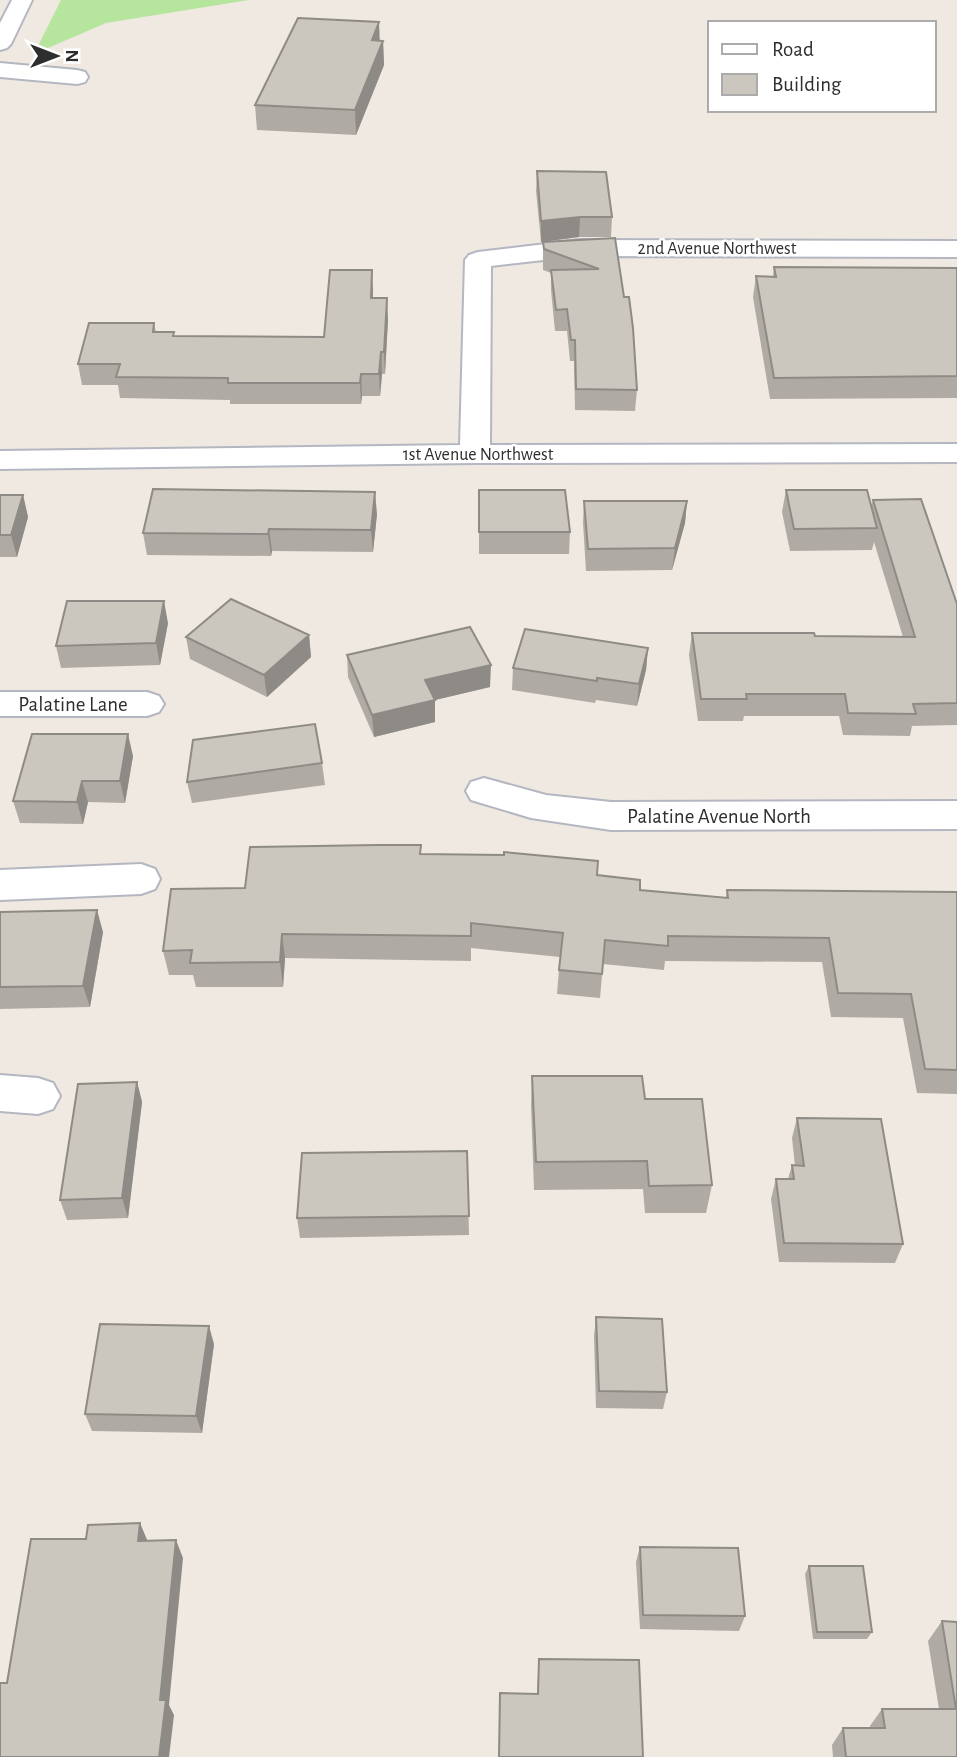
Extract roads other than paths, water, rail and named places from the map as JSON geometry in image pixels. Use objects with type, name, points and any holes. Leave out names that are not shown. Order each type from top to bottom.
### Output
[{"type":"street","points":[[0,44],[22,0]]},
{"type":"street","points":[[0,70],[77,77]]},
{"type":"street","name":"2nd Avenue Northwest","points":[[475,454],[478,260],[579,248],[957,249]]},
{"type":"street","name":"1st Avenue Northwest","points":[[0,460],[475,454],[957,453]]},
{"type":"street","name":"Palatine Lane","points":[[0,704],[147,704]]},
{"type":"street","name":"Palatine Avenue North","points":[[484,791],[517,803],[558,812],[611,816],[957,815]]},
{"type":"street","points":[[0,885],[141,879]]}]
